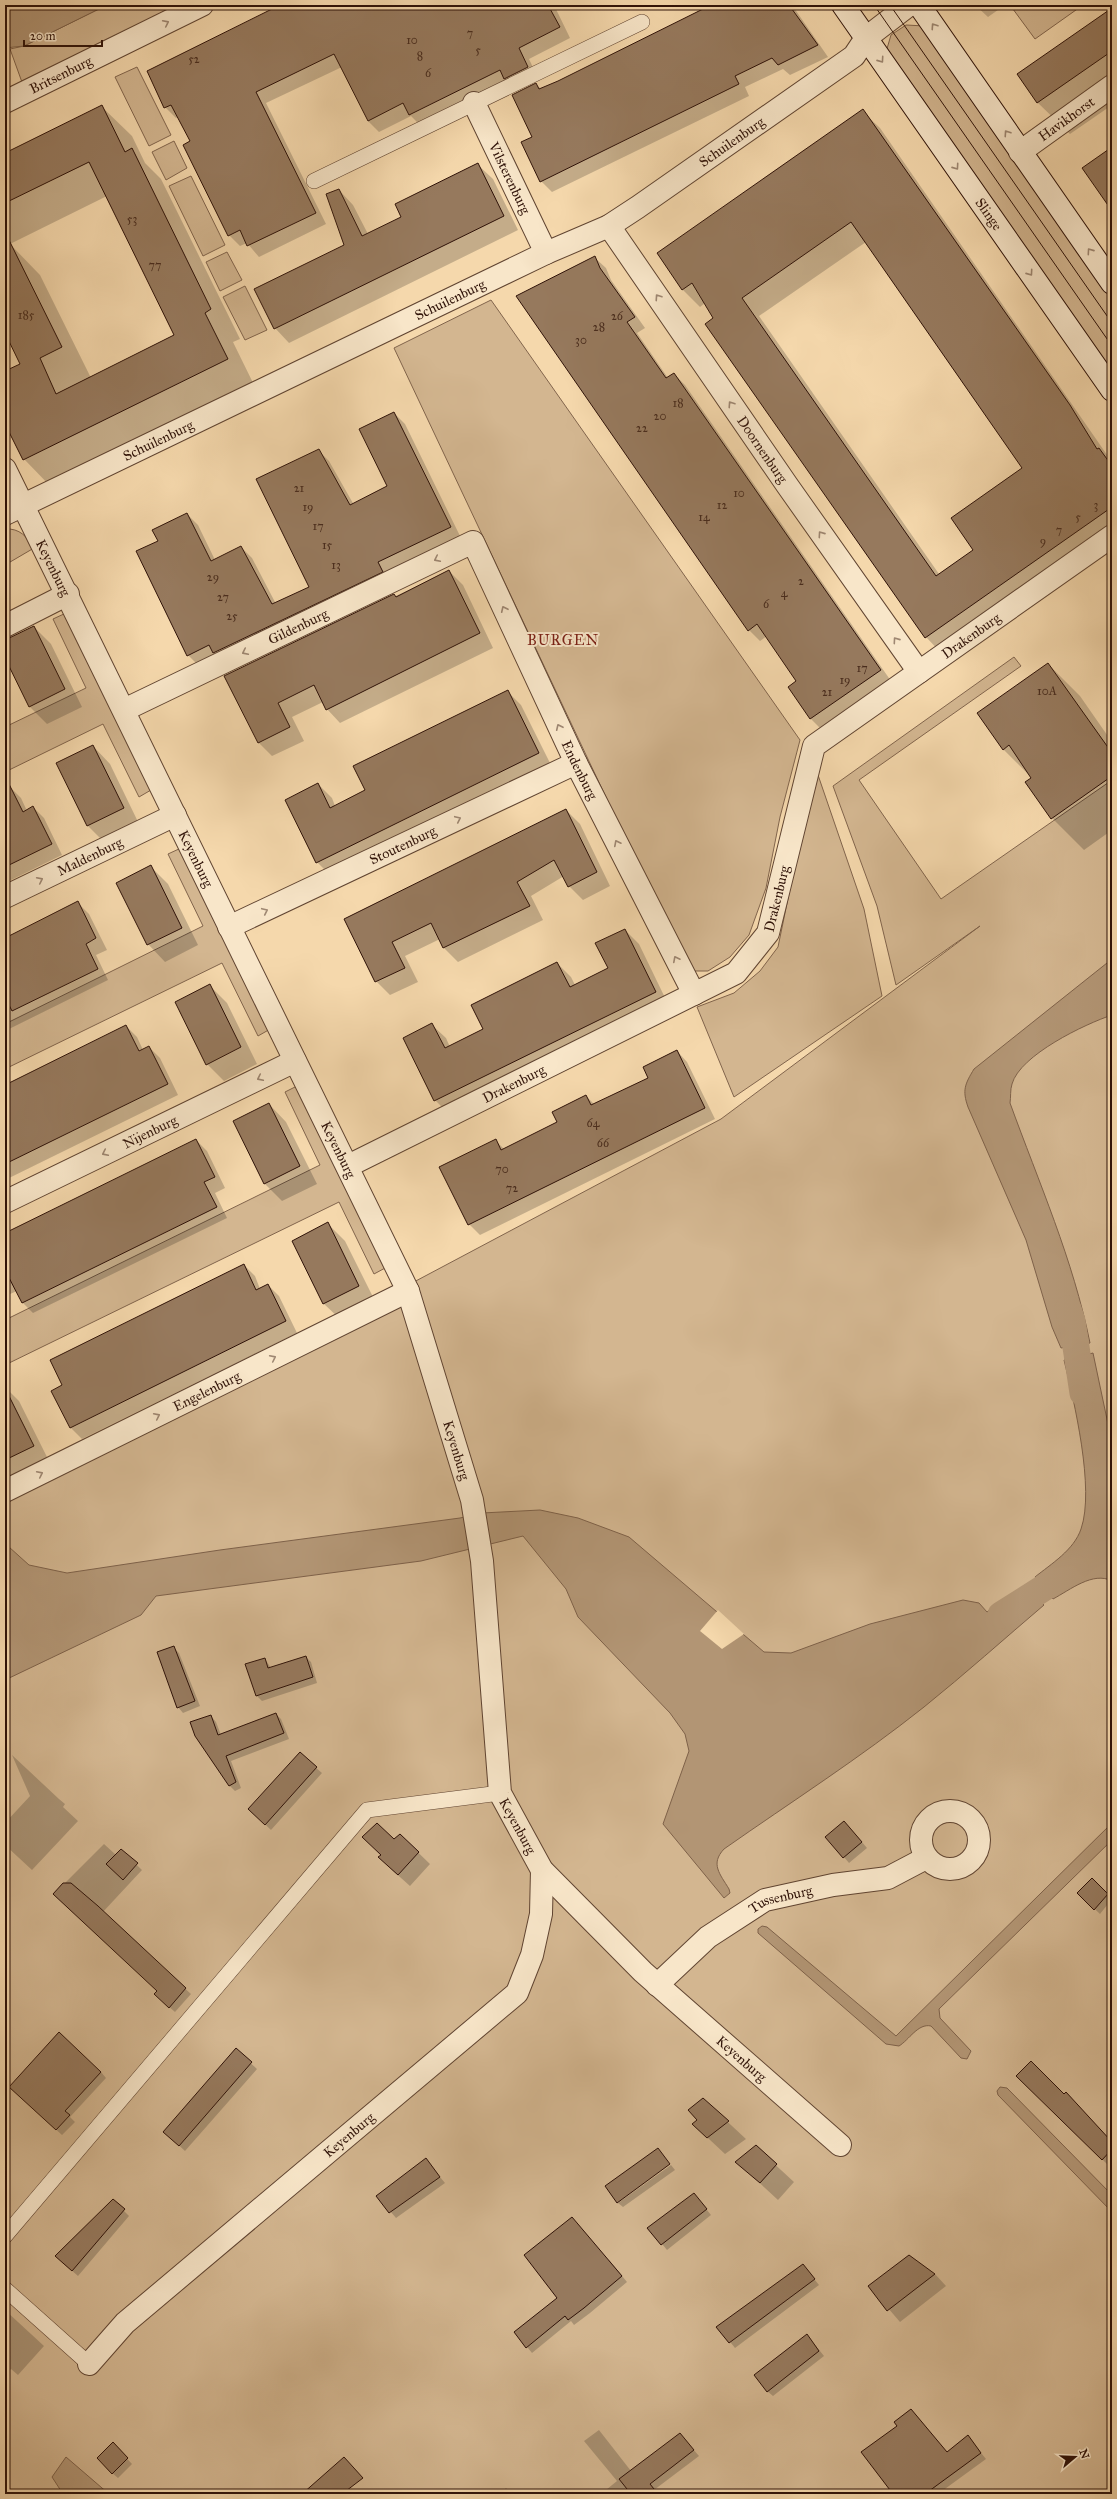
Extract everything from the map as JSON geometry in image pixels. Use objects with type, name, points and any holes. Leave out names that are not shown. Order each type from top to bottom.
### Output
[{"type":"street","name":"Britsenburg","points":[[5,102],[202,5]]},
{"type":"street","name":"Slinge","points":[[843,5],[1112,390]]},
{"type":"street","points":[[866,38],[909,5]]},
{"type":"street","points":[[919,5],[1112,283]]},
{"type":"street","name":"Schuilenburg","points":[[14,510],[546,253],[609,226],[854,56],[866,38]]},
{"type":"street","name":"Havikhorst","points":[[1020,152],[1112,86]]},
{"type":"street","name":"Vilsterenburg","points":[[474,103],[546,253]]},
{"type":"street","name":"Doornenburg","points":[[609,226],[787,485],[919,672]]},
{"type":"street","name":"Keyenburg","points":[[5,469],[14,510],[68,594],[229,928],[348,1166],[408,1291],[472,1500],[482,1561],[500,1793],[542,1870],[657,1985],[840,2144]]},
{"type":"street","name":"Drakenburg","points":[[348,1166],[674,1006],[736,973],[768,933],[814,746],[1112,536]]},
{"type":"street","name":"Gildenburg","points":[[124,710],[473,542]]},
{"type":"street","name":"Endenburg","points":[[473,542],[576,762],[694,994]]},
{"type":"street","points":[[5,626],[68,594]]},
{"type":"street","name":"Stoutenburg","points":[[229,928],[576,762]]},
{"type":"street","name":"Maldenburg","points":[[5,897],[175,815]]},
{"type":"street","name":"Nijenburg","points":[[5,1202],[295,1061]]},
{"type":"street","name":"Engelenburg","points":[[5,1491],[408,1291]]},
{"type":"street","name":"Tussenburg","points":[[657,1985],[708,1938],[765,1900],[833,1885],[888,1878],[926,1858]]},
{"type":"street","name":"Keyenburg","points":[[89,2364],[125,2323],[517,1993],[532,1955],[541,1914],[542,1870]]},
{"type":"lane","points":[[314,181],[642,22]]},
{"type":"lane","points":[[5,2236],[367,1810],[500,1793]]},
{"type":"lane","points":[[5,2289],[89,2364]]},
{"type":"shaded area","points":[[5,5],[107,5],[24,46],[5,48]]},
{"type":"shaded area","points":[[107,5],[186,5],[23,85],[10,49],[24,46]]},
{"type":"shaded area","points":[[1010,5],[1083,5],[1035,39]]},
{"type":"shaded area","points":[[906,25],[925,26],[1112,294],[1112,375],[886,52],[891,35]]},
{"type":"shaded area","points":[[137,67],[171,135],[149,146],[115,77]]},
{"type":"shaded area","points":[[174,141],[187,168],[166,180],[152,152]]},
{"type":"shaded area","points":[[191,176],[225,245],[203,256],[169,186]]},
{"type":"shaded area","points":[[227,252],[242,280],[220,291],[206,262]]},
{"type":"shaded area","points":[[245,286],[267,330],[245,340],[223,297]]},
{"type":"shaded area","points":[[491,300],[800,740],[780,817],[766,888],[749,935],[730,957],[708,971],[688,971],[394,348]]},
{"type":"shaded area","points":[[5,529],[19,532],[29,540],[34,548],[5,565]]},
{"type":"shaded area","points":[[66,613],[151,790],[139,797],[103,724],[5,772],[5,727],[86,688],[53,619]]},
{"type":"shaded area","points":[[1014,657],[1021,666],[859,780],[941,899],[1112,780],[1112,2494],[5,2494],[5,1499],[721,1119],[980,926],[896,985],[877,906],[833,786]]},
{"type":"shaded area","points":[[818,775],[864,909],[882,996],[734,1097],[697,1007],[734,993],[760,971],[778,947],[798,850]]},
{"type":"shaded area","points":[[181,848],[272,1028],[258,1036],[222,963],[5,1069],[5,1024],[203,926],[168,854]]},
{"type":"shaded area","points":[[1112,959],[1112,1015],[1071,1033],[1040,1052],[1027,1062],[1017,1073],[1011,1089],[1010,1103],[1065,1251],[1083,1312],[1090,1343],[1061,1348],[1052,1327],[1026,1240],[968,1107],[965,1096],[965,1087],[974,1069]]},
{"type":"shaded area","points":[[297,1086],[387,1267],[374,1274],[339,1202],[5,1365],[5,1320],[320,1165],[285,1092]]},
{"type":"shaded area","points":[[1093,1353],[1112,1443],[1112,1581],[1097,1578],[1089,1580],[1053,1599],[1035,1577],[1068,1550],[1078,1537],[1085,1512],[1086,1491],[1082,1445],[1064,1360]]},
{"type":"shaded area","points":[[540,1510],[578,1518],[629,1537],[764,1652],[791,1653],[870,1624],[963,1600],[979,1603],[987,1612],[1024,1586],[1044,1605],[900,1726],[724,1849],[720,1854],[717,1864],[720,1874],[730,1893],[724,1898],[663,1824],[689,1751],[685,1734],[670,1713],[578,1617],[566,1589],[523,1536],[421,1561],[156,1596],[141,1615],[5,1680],[5,1546],[9,1547],[29,1565],[67,1573],[220,1550],[460,1518],[482,1513]]},
{"type":"shaded area","points":[[1112,1823],[1112,1840],[939,2009],[940,2018],[971,2051],[967,2059],[961,2058],[931,2026],[918,2029],[899,2046],[886,2044],[758,1933],[758,1929],[762,1926],[767,1927],[896,2036]]},
{"type":"shaded area","points":[[1000,2087],[1007,2088],[1112,2195],[1112,2212],[998,2095],[997,2091]]},
{"type":"shaded area","points":[[66,2457],[109,2494],[63,2494],[52,2477]]},
{"type":"pier","points":[[718,1610],[744,1634],[722,1649],[700,1631]]},
{"type":"building","points":[[280,5],[548,5],[560,27],[519,48],[528,67],[504,79],[500,70],[409,115],[403,103],[368,121],[334,54],[256,92],[316,213],[247,246],[240,230],[228,236],[183,145],[190,141],[171,105],[164,108],[147,71]]},
{"type":"building","points":[[711,5],[789,5],[818,45],[778,65],[772,58],[735,76],[739,84],[540,182],[521,142],[532,137],[512,95],[536,83],[539,89],[558,81]]},
{"type":"building","points":[[1112,8],[1112,51],[1037,103],[1017,74]]},
{"type":"building","points":[[102,105],[125,152],[132,148],[211,309],[205,313],[228,359],[23,460],[5,424],[5,371],[20,364],[5,333],[5,232],[62,347],[40,358],[56,394],[174,335],[89,162],[5,203],[5,153]]},
{"type":"building","points":[[863,109],[1070,405],[1097,449],[1099,448],[1112,466],[1112,507],[925,638],[705,324],[713,318],[692,283],[682,290],[657,253]],"holes":[[[851,222],[1022,468],[951,518],[973,550],[936,576],[742,298]]]},
{"type":"building","points":[[1112,147],[1112,211],[1082,168]]},
{"type":"building","points":[[478,163],[504,216],[274,329],[254,289],[344,245],[326,194],[339,189],[362,236],[401,217],[395,204]]},
{"type":"building","points":[[595,256],[600,268],[635,317],[627,322],[666,378],[674,373],[881,670],[810,719],[788,687],[796,681],[757,624],[748,631],[516,296]]},
{"type":"building","points":[[394,412],[451,527],[378,562],[383,572],[213,653],[209,645],[187,656],[136,551],[158,541],[152,530],[187,513],[211,561],[241,546],[272,604],[309,587],[256,479],[319,449],[350,505],[387,486],[359,429]]},
{"type":"building","points":[[449,570],[480,633],[326,710],[314,685],[278,703],[290,727],[258,743],[224,676],[394,594],[396,597]]},
{"type":"building","points":[[34,626],[65,689],[29,707],[5,658],[5,640]]},
{"type":"building","points":[[1048,663],[1112,753],[1112,776],[1051,819],[1025,782],[1031,778],[1009,745],[1003,750],[977,713]]},
{"type":"building","points":[[508,690],[539,753],[316,863],[285,800],[318,783],[330,808],[365,790],[353,766]]},
{"type":"building","points":[[93,745],[124,808],[87,826],[56,763]]},
{"type":"building","points":[[5,776],[23,812],[33,806],[52,844],[5,867]]},
{"type":"building","points":[[566,809],[597,872],[568,887],[554,860],[517,882],[530,906],[443,948],[431,923],[392,942],[405,968],[375,982],[344,919]]},
{"type":"building","points":[[151,865],[182,928],[147,945],[116,883]]},
{"type":"building","points":[[78,901],[96,938],[86,944],[98,969],[12,1011],[5,997],[5,938]]},
{"type":"building","points":[[625,929],[656,992],[434,1101],[403,1038],[432,1023],[445,1048],[483,1029],[471,1005],[557,962],[570,987],[608,968],[595,943]]},
{"type":"building","points":[[210,984],[241,1047],[206,1065],[175,1002]]},
{"type":"building","points":[[126,1025],[139,1051],[149,1046],[168,1084],[5,1164],[5,1085]]},
{"type":"building","points":[[677,1050],[705,1108],[468,1225],[439,1167],[496,1139],[501,1150],[557,1122],[552,1112],[586,1095],[591,1105],[648,1078],[643,1067]]},
{"type":"building","points":[[269,1103],[300,1166],[264,1184],[233,1121]]},
{"type":"building","points":[[196,1139],[215,1177],[204,1182],[217,1207],[22,1303],[5,1270],[5,1233]]},
{"type":"building","points":[[328,1222],[359,1286],[323,1304],[292,1241]]},
{"type":"building","points":[[244,1264],[256,1290],[268,1284],[286,1321],[70,1428],[51,1391],[62,1385],[50,1360]]},
{"type":"building","points":[[5,1388],[34,1446],[5,1460]]},
{"type":"building","points":[[174,1646],[195,1701],[177,1708],[157,1652]]},
{"type":"building","points":[[306,1656],[313,1677],[256,1696],[245,1664],[265,1658],[268,1668]]},
{"type":"building","points":[[276,1713],[284,1733],[226,1756],[236,1782],[229,1786],[195,1736],[190,1722],[211,1715],[218,1735]]},
{"type":"building","points":[[300,1752],[317,1767],[265,1825],[248,1809]]},
{"type":"building","points":[[844,1821],[862,1842],[843,1858],[825,1837]]},
{"type":"building","points":[[377,1823],[394,1839],[400,1834],[419,1852],[398,1875],[378,1857],[381,1855],[362,1837]]},
{"type":"building","points":[[121,1849],[138,1863],[123,1880],[106,1864]]},
{"type":"building","points":[[1092,1878],[1108,1894],[1094,1910],[1077,1893]]},
{"type":"building","points":[[63,1883],[71,1883],[98,1906],[186,1988],[169,2008],[154,1994],[157,1991],[53,1894]]},
{"type":"building","points":[[59,2032],[101,2072],[65,2111],[70,2115],[56,2130],[9,2087]]},
{"type":"building","points":[[236,2048],[252,2062],[179,2146],[163,2132]]},
{"type":"building","points":[[1031,2061],[1064,2094],[1066,2092],[1112,2142],[1112,2149],[1102,2160],[1016,2076]]},
{"type":"building","points":[[703,2098],[729,2121],[707,2138],[692,2124],[697,2120],[688,2110]]},
{"type":"building","points":[[756,2145],[777,2164],[760,2183],[735,2162]]},
{"type":"building","points":[[658,2148],[670,2164],[617,2203],[605,2186]]},
{"type":"building","points":[[426,2158],[440,2177],[389,2213],[376,2196]]},
{"type":"building","points":[[694,2193],[707,2209],[661,2245],[647,2228]]},
{"type":"building","points":[[113,2199],[125,2209],[72,2271],[55,2256]]},
{"type":"building","points":[[572,2217],[622,2276],[568,2320],[565,2316],[526,2348],[514,2332],[557,2298],[524,2255]]},
{"type":"building","points":[[909,2255],[935,2274],[887,2311],[868,2286]]},
{"type":"building","points":[[803,2264],[815,2279],[729,2343],[716,2327]]},
{"type":"building","points":[[807,2334],[819,2351],[767,2392],[754,2375]]},
{"type":"building","points":[[911,2409],[947,2452],[968,2435],[981,2453],[925,2494],[893,2494],[861,2452],[897,2426],[894,2422]]},
{"type":"building","points":[[680,2433],[694,2450],[650,2484],[658,2494],[631,2494],[619,2479]]},
{"type":"building","points":[[113,2442],[128,2458],[112,2474],[97,2458]]},
{"type":"building","points":[[344,2457],[363,2478],[342,2494],[302,2494]]},
{"type":"waterway","points":[[1068,1309],[1072,1321],[1083,1393]]},
{"type":"waterway","points":[[1001,1615],[1075,1568]]},
{"type":"tram line","points":[[874,5],[1112,346]]},
{"type":"tram line","points":[[890,5],[1112,323]]},
{"type":"district","name":"BURGEN","points":[[563,640]]}]
